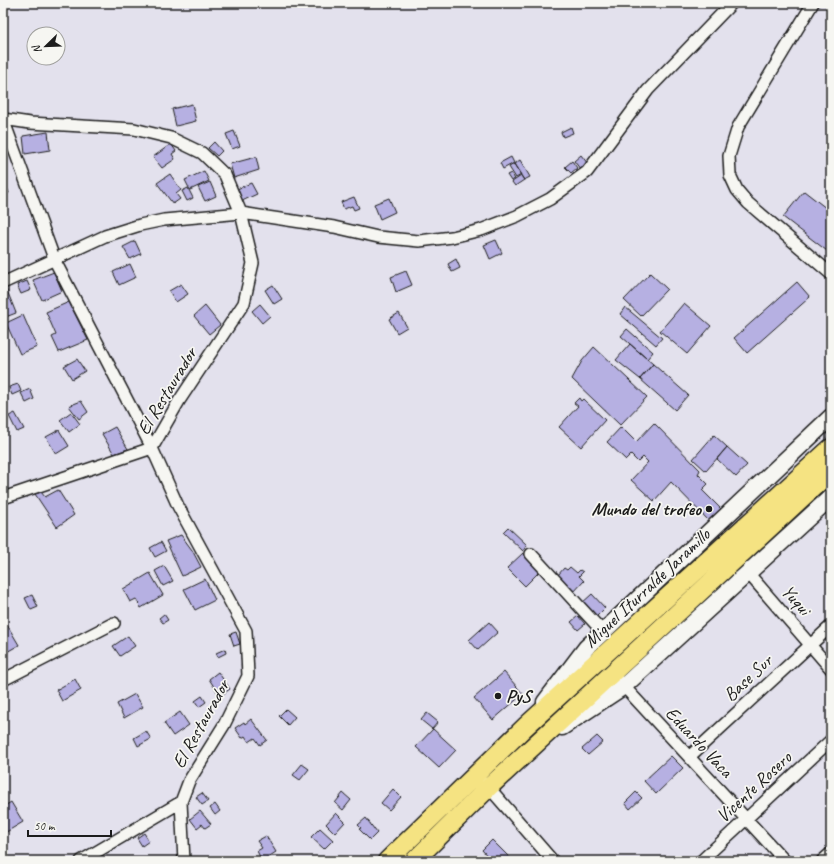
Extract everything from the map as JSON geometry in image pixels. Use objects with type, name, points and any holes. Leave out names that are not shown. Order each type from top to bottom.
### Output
[{"type":"main road","name":"Miguel Iturralde Jaramillo","points":[[526,726],[585,649],[831,417]]},
{"type":"main road","name":"Miguel Iturralde Jaramillo","points":[[414,861],[488,788],[541,741],[606,666],[831,448]]},
{"type":"main road","name":"Miguel Iturralde Jaramillo","points":[[386,861],[526,726],[606,666],[831,471]]},
{"type":"main road","name":"Miguel Iturralde Jaramillo","points":[[541,741],[624,686],[749,574],[831,497]]},
{"type":"street","points":[[3,283],[55,261],[105,236],[140,225],[164,220],[241,213],[334,227],[378,237],[419,241],[452,237],[481,230],[517,216],[550,199],[587,172],[648,90],[732,3]]},
{"type":"street","points":[[813,3],[738,127],[729,156],[730,175],[737,190],[748,204],[831,274]]},
{"type":"street","points":[[3,119],[55,261],[152,448],[3,498]]},
{"type":"street","name":"El Restaurador","points":[[3,119],[30,123],[134,129],[171,138],[202,153],[225,175],[241,213],[253,263],[244,303],[179,401],[152,448],[178,506],[246,631],[248,676],[224,725],[189,781],[181,802],[184,861]]},
{"type":"street","points":[[531,554],[603,632]]},
{"type":"street","name":"Yuqui","points":[[749,574],[831,669]]},
{"type":"street","points":[[3,680],[114,623]]},
{"type":"street","name":"Base Sur","points":[[689,757],[831,626]]},
{"type":"street","name":"Eduardo Vaca","points":[[585,649],[606,666],[785,861]]},
{"type":"street","name":"Vicente Rosero","points":[[702,861],[831,740]]},
{"type":"street","points":[[478,772],[488,788],[553,861]]},
{"type":"street","points":[[81,861],[181,802]]},
{"type":"street","points":[[822,861],[831,853]]},
{"type":"building","points":[[192,104],[196,121],[176,126],[172,109]]},
{"type":"building","points":[[571,127],[573,133],[563,137],[561,132]]},
{"type":"building","points":[[234,131],[240,146],[232,149],[226,134]]},
{"type":"building","points":[[48,132],[50,150],[25,154],[23,136]]},
{"type":"building","points":[[214,142],[222,151],[217,156],[208,148]]},
{"type":"building","points":[[171,144],[176,151],[172,154],[175,159],[162,168],[153,157]]},
{"type":"building","points":[[581,155],[588,164],[581,170],[574,161]]},
{"type":"building","points":[[256,157],[259,170],[234,178],[230,164]]},
{"type":"building","points":[[511,157],[514,163],[503,169],[500,163]]},
{"type":"building","points":[[520,160],[530,177],[524,180],[514,164]]},
{"type":"building","points":[[572,161],[577,168],[571,173],[565,167]]},
{"type":"building","points":[[514,164],[521,175],[516,178],[509,167]]},
{"type":"building","points":[[204,171],[209,181],[190,190],[185,180]]},
{"type":"building","points":[[511,173],[515,179],[511,181],[507,175]]},
{"type":"building","points":[[170,174],[181,190],[176,194],[180,199],[173,204],[157,183]]},
{"type":"building","points":[[3,176],[9,193],[3,195]]},
{"type":"building","points":[[521,176],[524,180],[515,186],[512,182]]},
{"type":"building","points":[[210,182],[216,196],[205,201],[198,187]]},
{"type":"building","points":[[251,183],[257,194],[242,201],[237,189]]},
{"type":"building","points":[[188,188],[193,198],[187,201],[182,191]]},
{"type":"building","points":[[804,191],[831,212],[831,254],[783,217]]},
{"type":"building","points":[[354,197],[359,208],[354,210],[352,206],[344,209],[341,202]]},
{"type":"building","points":[[389,198],[395,212],[380,219],[374,204]]},
{"type":"building","points":[[496,240],[502,253],[490,259],[484,245]]},
{"type":"building","points":[[135,241],[141,254],[130,259],[123,247]]},
{"type":"building","points":[[456,259],[460,268],[452,272],[448,264]]},
{"type":"building","points":[[130,264],[136,277],[119,285],[113,272]]},
{"type":"building","points":[[406,271],[412,285],[396,292],[391,277]]},
{"type":"building","points":[[54,272],[62,291],[42,300],[33,280]]},
{"type":"building","points":[[650,273],[667,289],[641,316],[624,300]]},
{"type":"building","points":[[27,281],[31,290],[21,294],[17,285]]},
{"type":"building","points":[[797,282],[810,297],[747,353],[734,338]]},
{"type":"building","points":[[181,284],[188,294],[176,302],[169,291]]},
{"type":"building","points":[[273,285],[282,299],[274,304],[265,290]]},
{"type":"building","points":[[6,288],[16,313],[3,318],[3,289]]},
{"type":"building","points":[[69,302],[88,340],[59,352],[52,337],[56,335],[46,312]]},
{"type":"building","points":[[684,303],[711,326],[687,354],[660,331]]},
{"type":"building","points":[[260,304],[270,316],[262,323],[252,311]]},
{"type":"building","points":[[205,306],[220,325],[209,334],[194,316]]},
{"type":"building","points":[[625,307],[662,338],[656,345],[620,314]]},
{"type":"building","points":[[399,313],[407,327],[397,333],[389,319]]},
{"type":"building","points":[[23,315],[37,347],[20,354],[6,323]]},
{"type":"building","points":[[627,329],[653,352],[647,359],[621,336]]},
{"type":"building","points":[[630,344],[653,364],[640,379],[616,360]]},
{"type":"building","points":[[594,347],[647,397],[620,425],[572,379],[582,361]]},
{"type":"building","points":[[77,359],[85,371],[72,379],[64,366]]},
{"type":"building","points":[[653,364],[688,395],[675,410],[640,379]]},
{"type":"building","points":[[18,384],[21,391],[12,395],[9,387]]},
{"type":"building","points":[[30,389],[34,399],[26,403],[21,393]]},
{"type":"building","points":[[579,398],[581,401],[583,399],[605,420],[581,447],[559,427],[578,406],[574,403]]},
{"type":"building","points":[[81,401],[88,412],[79,419],[69,406]]},
{"type":"building","points":[[71,412],[80,424],[69,432],[60,420]]},
{"type":"building","points":[[15,413],[24,429],[17,432],[9,416]]},
{"type":"building","points":[[654,423],[700,470],[698,474],[708,484],[702,490],[723,511],[711,523],[671,482],[654,501],[631,480],[648,462],[643,457],[638,462],[631,455],[626,460],[607,442],[621,427],[636,442]]},
{"type":"building","points":[[115,427],[128,449],[114,454],[102,434]]},
{"type":"building","points":[[59,430],[69,446],[56,454],[46,437]]},
{"type":"building","points":[[714,435],[727,447],[706,471],[693,459]]},
{"type":"building","points":[[727,447],[747,465],[736,477],[717,459]]},
{"type":"building","points":[[58,490],[74,515],[57,527],[35,494],[41,492],[45,497]]},
{"type":"building","points":[[508,527],[527,545],[523,551],[503,532]]},
{"type":"building","points":[[181,535],[192,550],[201,567],[182,576],[166,541]]},
{"type":"building","points":[[161,542],[166,551],[155,557],[150,548]]},
{"type":"building","points":[[523,553],[540,571],[525,586],[507,568]]},
{"type":"building","points":[[164,566],[173,581],[163,586],[155,571]]},
{"type":"building","points":[[570,567],[577,573],[580,570],[583,572],[579,576],[584,581],[573,593],[559,581],[561,578],[558,575],[564,568],[567,570]]},
{"type":"building","points":[[150,573],[163,595],[141,608],[136,599],[130,602],[123,589]]},
{"type":"building","points":[[205,579],[215,600],[195,610],[184,589]]},
{"type":"building","points":[[592,594],[605,608],[595,618],[581,604]]},
{"type":"building","points":[[32,595],[38,607],[31,610],[25,598]]},
{"type":"building","points":[[164,614],[168,620],[163,623],[159,618]]},
{"type":"building","points":[[578,616],[585,624],[578,630],[571,622]]},
{"type":"building","points":[[489,622],[498,632],[478,650],[469,640]]},
{"type":"building","points":[[6,623],[19,645],[5,653],[3,649],[3,624]]},
{"type":"building","points":[[236,632],[240,644],[234,646],[230,634]]},
{"type":"building","points":[[128,636],[135,646],[120,656],[113,646]]},
{"type":"building","points":[[225,649],[226,653],[218,657],[216,653]]},
{"type":"building","points":[[218,672],[230,689],[220,696],[209,679]]},
{"type":"building","name":"PyS","points":[[504,672],[523,694],[493,720],[474,698]]},
{"type":"building","points":[[75,679],[81,690],[62,701],[56,690]]},
{"type":"building","points":[[135,694],[143,707],[124,718],[117,704]]},
{"type":"building","points":[[202,696],[206,702],[199,707],[195,701]]},
{"type":"building","points":[[286,709],[295,717],[288,725],[279,716]]},
{"type":"building","points":[[180,712],[189,725],[173,736],[164,723]]},
{"type":"building","points":[[427,713],[438,722],[432,729],[421,720]]},
{"type":"building","points":[[251,719],[267,740],[260,745],[255,738],[249,742],[245,736],[242,738],[235,728],[244,722],[245,724]]},
{"type":"building","points":[[433,729],[456,750],[439,768],[416,747]]},
{"type":"building","points":[[146,731],[151,739],[138,746],[134,738]]},
{"type":"building","points":[[597,736],[603,742],[588,755],[582,749]]},
{"type":"building","points":[[671,756],[683,768],[656,794],[644,781]]},
{"type":"building","points":[[302,764],[309,769],[300,780],[293,775]]},
{"type":"building","points":[[393,789],[401,797],[389,810],[381,803]]},
{"type":"building","points":[[636,792],[642,798],[630,809],[625,803]]},
{"type":"building","points":[[202,793],[208,801],[202,805],[196,797]]},
{"type":"building","points":[[343,793],[351,800],[343,810],[335,803]]},
{"type":"building","points":[[11,802],[23,822],[3,834],[3,807]]},
{"type":"building","points":[[215,804],[220,811],[215,815],[210,808]]},
{"type":"building","points":[[200,811],[211,824],[205,828],[202,824],[197,828],[190,819]]},
{"type":"building","points":[[336,813],[345,822],[335,833],[326,824]]},
{"type":"building","points":[[366,818],[377,833],[370,840],[359,829],[361,828],[358,825]]},
{"type":"building","points":[[320,828],[333,840],[324,849],[311,837]]},
{"type":"building","points":[[144,833],[149,841],[142,846],[137,838]]},
{"type":"building","points":[[266,836],[276,852],[262,861],[257,851],[262,848],[257,841]]},
{"type":"building","points":[[492,840],[513,861],[492,861],[482,850]]},
{"type":"place","name":"Mundo del trofeo","points":[[709,509]]},
{"type":"place","name":"PyS","points":[[498,696]]}]
